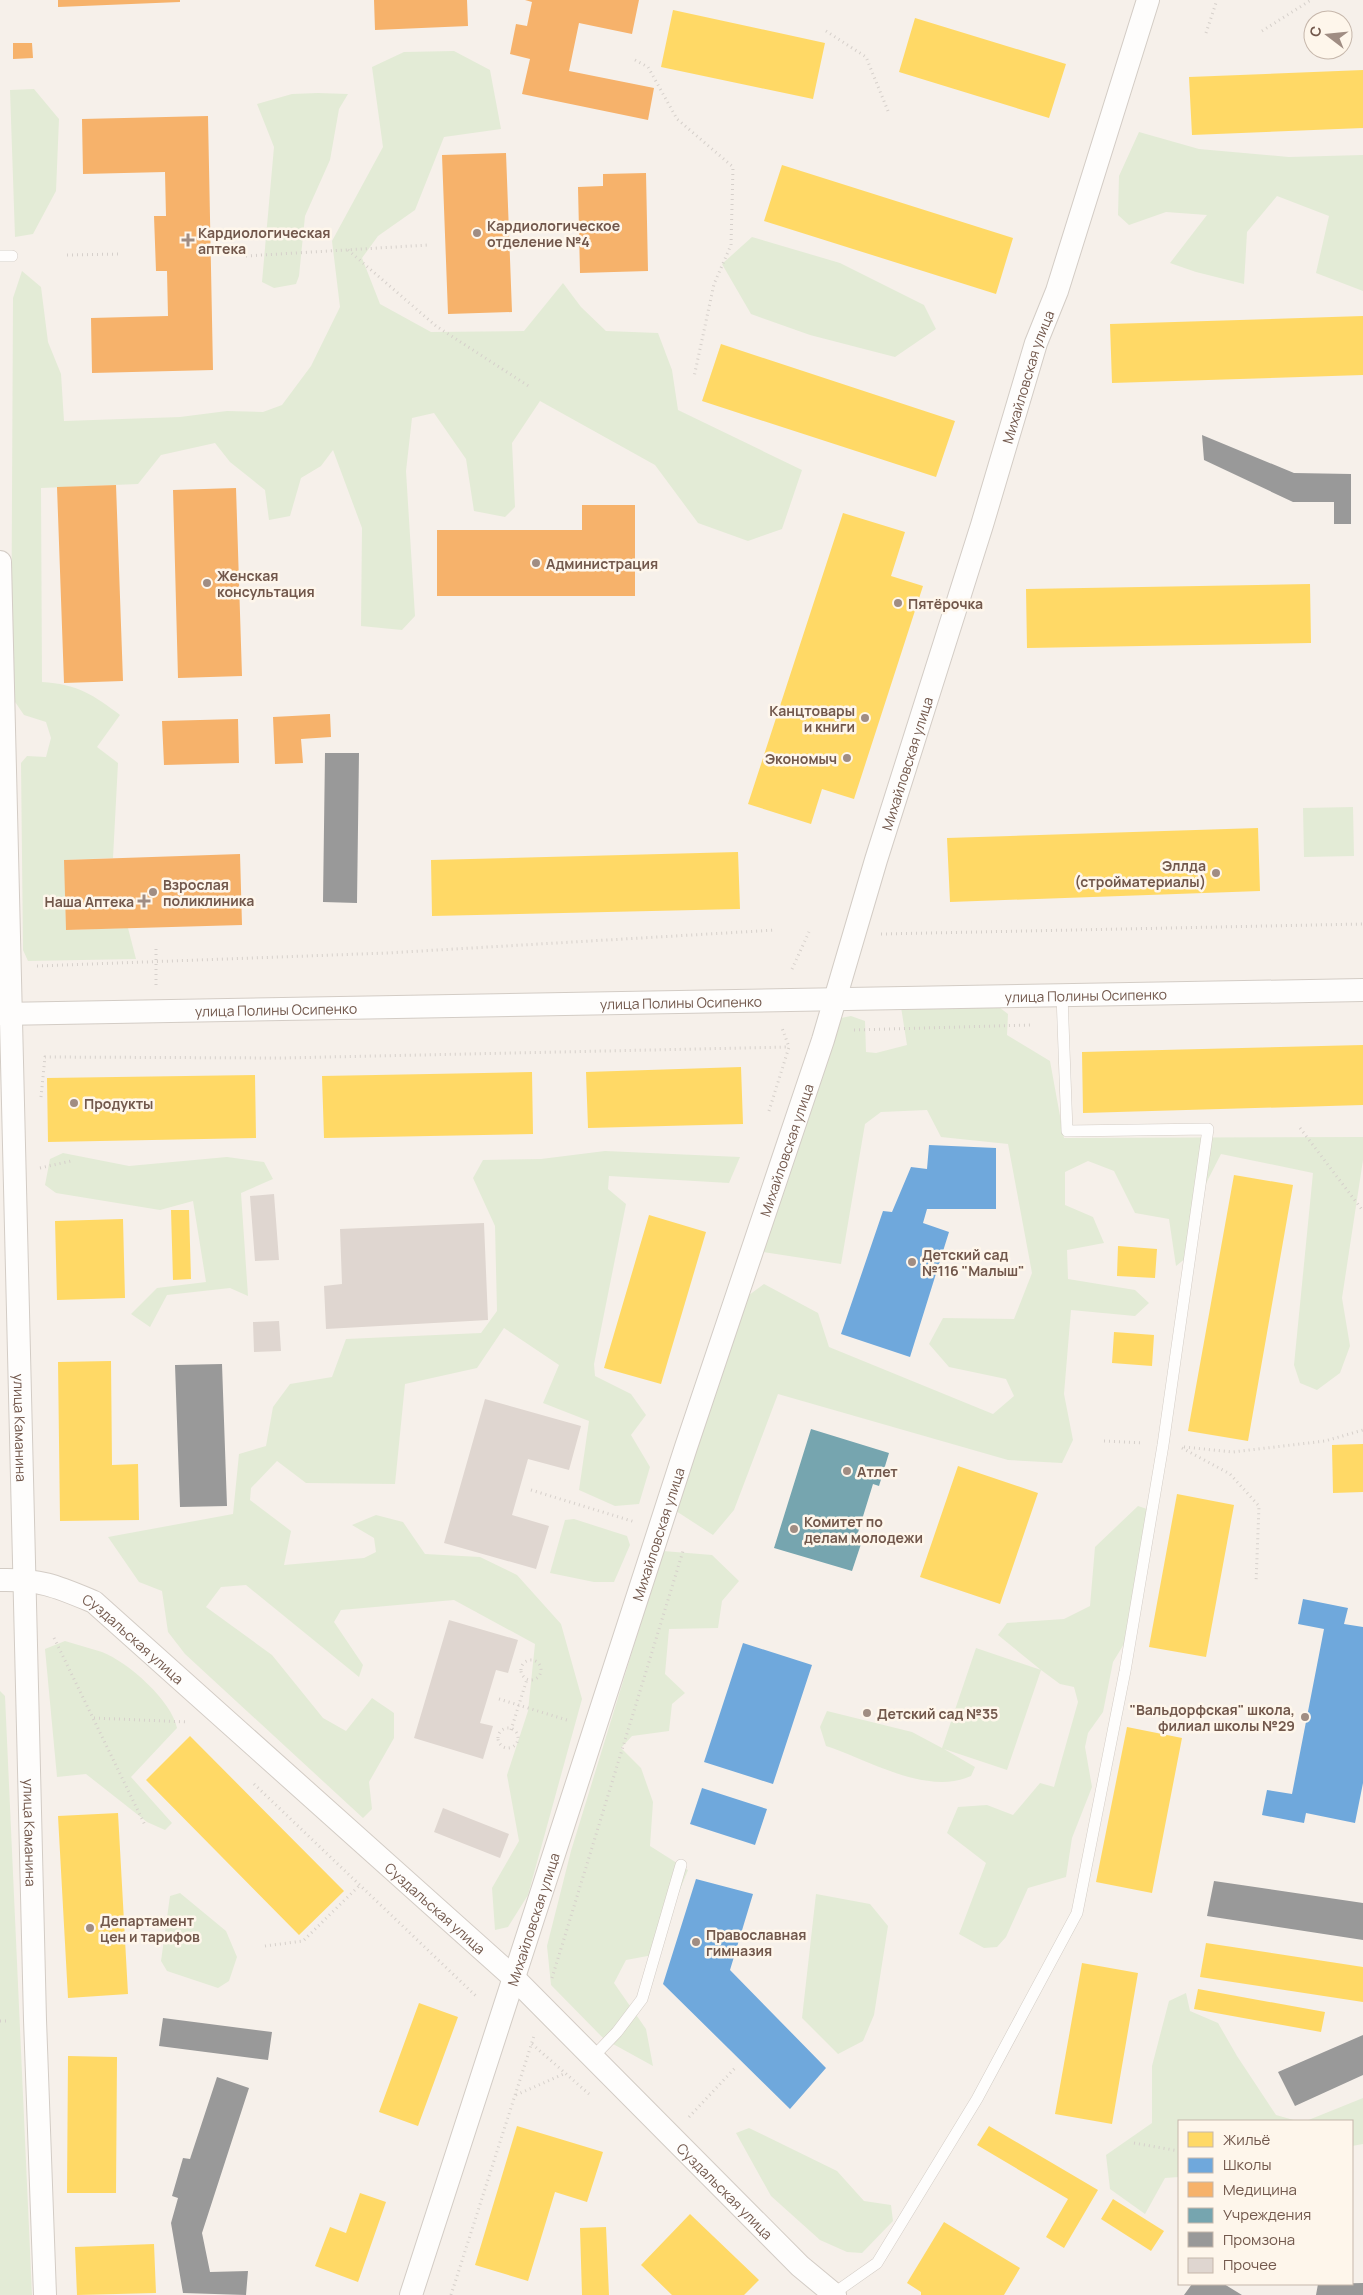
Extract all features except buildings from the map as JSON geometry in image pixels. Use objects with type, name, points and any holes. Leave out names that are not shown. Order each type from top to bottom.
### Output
[{"type":"street","name":"Михайловская улица","points":[[411,2295],[513,1977],[785,1148],[823,1040],[854,934],[982,526],[1036,343],[1057,291],[1148,0]]},
{"type":"street","name":"улица Каманина","points":[[0,562],[6,1014],[45,2295]]},
{"type":"street","name":"улица Полины Осипенко","points":[[6,1014],[1363,990]]},
{"type":"street","name":"Суздальская улица","points":[[0,1580],[24,1579],[44,1582],[94,1602],[544,2006],[800,2266],[833,2295]]},
{"type":"lane","points":[[833,2295],[877,2264],[977,2099],[1077,1913],[1125,1670],[1163,1445],[1208,1129],[1067,1131],[1062,995]]},
{"type":"lane","points":[[593,2057],[617,2032],[642,1998],[682,1864]]},
{"type":"path","points":[[1206,33],[1216,0]]},
{"type":"path","points":[[1262,31],[1311,0]]},
{"type":"path","points":[[826,32],[866,57],[888,111]]},
{"type":"path","points":[[635,60],[648,67],[677,120],[733,168],[731,245],[714,284],[694,377]]},
{"type":"path","points":[[246,256],[428,245]]},
{"type":"path","points":[[348,250],[436,326],[530,387]]},
{"type":"path","points":[[67,255],[121,254]]},
{"type":"path","points":[[854,934],[1363,924]]},
{"type":"path","points":[[29,966],[387,953],[776,930]]},
{"type":"path","points":[[792,969],[809,932]]},
{"type":"path","points":[[156,949],[156,1012]]},
{"type":"path","points":[[41,1104],[44,1057],[283,1058],[789,1047],[782,1028]]},
{"type":"path","points":[[1300,1128],[1363,1211]]},
{"type":"path","points":[[38,1160],[38,1169]]},
{"type":"path","points":[[1256,1583],[1258,1506],[1230,1474],[1179,1446],[1233,1452],[1325,1442],[1363,1430]]},
{"type":"path","points":[[1104,1441],[1163,1445]]},
{"type":"path","points":[[531,1490],[660,1530]]},
{"type":"path","points":[[51,1634],[145,1825]]},
{"type":"path","points":[[527,1661],[535,1661],[540,1666],[540,1674],[534,1679],[528,1679],[522,1674],[522,1666],[527,1661]]},
{"type":"path","points":[[511,1730],[528,1679]]},
{"type":"path","points":[[499,1699],[573,1722]]},
{"type":"path","points":[[94,1718],[189,1722],[182,1715]]},
{"type":"path","points":[[504,1729],[511,1730],[517,1735],[516,1742],[511,1748],[504,1748],[498,1742],[499,1735],[504,1729]]},
{"type":"path","points":[[253,1783],[477,1997]]},
{"type":"path","points":[[265,1946],[303,1941],[360,1885]]},
{"type":"path","points":[[451,2295],[544,2006]]},
{"type":"path","points":[[671,2136],[735,2068]]},
{"type":"path","points":[[515,2095],[566,2074]]},
{"type":"path","points":[[1134,2143],[1178,2151]]},
{"type":"green space","points":[[454,51],[490,70],[501,129],[444,137],[415,210],[378,236],[362,258],[380,304],[431,332],[524,331],[563,283],[581,307],[606,331],[658,333],[672,370],[678,410],[802,470],[782,529],[748,541],[698,523],[655,465],[540,401],[512,443],[515,507],[505,517],[474,511],[466,459],[434,413],[412,418],[406,471],[415,616],[402,630],[361,626],[362,528],[333,450],[321,466],[301,478],[290,516],[269,520],[265,490],[230,462],[215,443],[161,455],[138,484],[41,488],[42,682],[75,688],[93,696],[120,715],[97,747],[118,763],[113,858],[65,860],[66,930],[128,928],[136,959],[28,961],[23,950],[21,763],[27,756],[46,757],[51,738],[46,722],[24,715],[11,696],[13,298],[22,271],[41,287],[48,342],[61,374],[64,421],[180,417],[227,411],[263,412],[282,405],[311,366],[340,307],[332,241],[383,147],[372,67],[404,52]]},
{"type":"green space","points":[[34,89],[59,119],[56,191],[33,234],[15,237],[10,90]]},
{"type":"green space","points":[[292,94],[348,94],[339,109],[330,160],[305,216],[299,276],[296,284],[274,288],[262,282],[274,147],[257,104]]},
{"type":"green space","points":[[1139,132],[1199,149],[1289,157],[1363,155],[1363,291],[1316,273],[1329,216],[1277,196],[1247,232],[1244,284],[1196,272],[1170,263],[1207,215],[1166,212],[1129,225],[1118,215],[1119,176]]},
{"type":"green space","points":[[752,237],[840,263],[924,305],[936,329],[895,357],[810,335],[751,314],[722,264]]},
{"type":"green space","points":[[1353,807],[1354,856],[1304,857],[1303,808]]},
{"type":"green space","points":[[991,1001],[1008,1014],[1007,1035],[1050,1061],[1064,1138],[1363,1137],[1363,1160],[1342,1298],[1350,1346],[1340,1373],[1317,1390],[1300,1383],[1294,1365],[1313,1173],[1221,1154],[1196,1203],[1196,1250],[1176,1266],[1169,1219],[1135,1213],[1114,1171],[1088,1161],[1065,1172],[1065,1205],[1093,1217],[1104,1243],[1067,1250],[1068,1279],[1135,1290],[1149,1303],[1135,1316],[1071,1310],[1064,1394],[1073,1440],[1062,1463],[1008,1460],[778,1394],[734,1510],[713,1535],[676,1511],[749,1295],[764,1284],[818,1313],[829,1347],[993,1414],[1014,1396],[1006,1379],[949,1367],[929,1344],[943,1318],[1014,1319],[1032,1273],[1008,1144],[941,1137],[927,1110],[881,1112],[865,1124],[841,1264],[763,1252],[841,1018],[851,1016],[865,1021],[866,1052],[876,1053],[907,1045],[901,1007]]},
{"type":"green space","points":[[605,1151],[740,1157],[729,1183],[609,1176],[608,1189],[626,1204],[594,1364],[595,1376],[631,1394],[646,1415],[631,1435],[650,1467],[639,1504],[615,1506],[579,1490],[589,1421],[543,1403],[559,1365],[504,1328],[477,1368],[405,1384],[395,1484],[306,1483],[277,1461],[251,1488],[250,1500],[291,1531],[284,1565],[364,1558],[376,1552],[374,1538],[352,1525],[376,1515],[403,1522],[425,1554],[480,1557],[517,1575],[561,1624],[582,1699],[528,1895],[508,1927],[495,1930],[492,1888],[519,1841],[507,1775],[528,1711],[535,1644],[454,1600],[341,1610],[334,1622],[363,1665],[359,1677],[246,1585],[221,1587],[206,1607],[272,1655],[323,1718],[346,1731],[372,1698],[394,1713],[394,1738],[369,1782],[372,1809],[363,1818],[185,1654],[168,1632],[162,1591],[139,1582],[108,1537],[233,1514],[239,1454],[266,1446],[273,1407],[290,1384],[332,1377],[346,1339],[481,1333],[497,1311],[495,1226],[473,1178],[483,1160],[541,1159]]},
{"type":"green space","points":[[63,1153],[129,1166],[227,1157],[264,1162],[273,1179],[241,1193],[248,1296],[230,1288],[167,1295],[150,1327],[131,1314],[157,1288],[206,1282],[193,1201],[160,1210],[56,1193],[45,1185],[50,1159]]},
{"type":"green space","points":[[1138,1506],[1147,1509],[1127,1639],[1113,1662],[1103,1712],[1088,1733],[1085,1747],[1092,1787],[1072,1838],[1066,1877],[1028,1888],[1006,1937],[997,1947],[984,1948],[959,1934],[986,1863],[947,1833],[958,1807],[987,1805],[1013,1815],[1040,1783],[1054,1787],[1078,1702],[1074,1687],[1060,1684],[998,1635],[1007,1623],[1064,1619],[1090,1606],[1095,1547]]},
{"type":"green space","points":[[574,1519],[627,1536],[630,1545],[614,1582],[594,1582],[550,1573],[565,1520]]},
{"type":"green space","points":[[663,1551],[712,1555],[739,1581],[722,1601],[718,1628],[669,1629],[665,1674],[685,1693],[672,1704],[669,1731],[632,1736],[621,1748],[641,1768],[653,1802],[650,1846],[688,1870],[653,1955],[626,1960],[614,1983],[646,2029],[653,2066],[604,2039],[551,1985],[547,1946],[571,1851]]},
{"type":"green space","points":[[65,1641],[102,1652],[124,1664],[158,1695],[173,1717],[177,1728],[131,1777],[172,1823],[165,1830],[147,1822],[86,1774],[57,1777],[45,1649]]},
{"type":"green space","points":[[976,1648],[1041,1670],[1007,1770],[944,1749],[975,1767],[971,1776],[954,1781],[936,1782],[917,1779],[898,1774],[826,1746],[820,1727],[827,1711],[912,1732],[942,1748]]},
{"type":"green space","points":[[0,1691],[5,1696],[32,2295],[0,2295]]},
{"type":"green space","points":[[180,1893],[226,1931],[237,1957],[229,1981],[218,1988],[167,1971],[161,1961],[170,1896]]},
{"type":"green space","points":[[816,1894],[870,1904],[888,1926],[874,2015],[863,2041],[838,2054],[802,2018]]},
{"type":"green space","points":[[1186,1993],[1190,2011],[1218,2023],[1237,2056],[1276,2115],[1294,2120],[1178,2120],[1178,2177],[1165,2178],[1145,2214],[1110,2189],[1106,2155],[1152,2123],[1152,2066],[1169,2001]]},
{"type":"green space","points":[[1363,2098],[1363,2144],[1353,2146],[1353,2120],[1308,2120]]},
{"type":"green space","points":[[749,2128],[837,2171],[864,2201],[891,2205],[893,2221],[862,2253],[847,2252],[820,2240],[771,2196],[736,2133]]},
{"type":"place","name":"Кардиологическое отделение №4","points":[[477,233]]},
{"type":"place","name":"Кардиологическая аптека","points":[[188,240]]},
{"type":"place","name":"Администрация","points":[[536,563]]},
{"type":"place","name":"Женская консультация","points":[[207,583]]},
{"type":"place","name":"Пятёрочка","points":[[898,603]]},
{"type":"place","name":"Канцтовары и книги","points":[[865,718]]},
{"type":"place","name":"Экономыч","points":[[847,758]]},
{"type":"place","name":"Эллда (стройматериалы)","points":[[1216,873]]},
{"type":"place","name":"Взрослая поликлиника","points":[[153,892]]},
{"type":"place","name":"Наша Аптека","points":[[144,901]]},
{"type":"place","name":"Продукты","points":[[74,1103]]},
{"type":"place","name":"Детский сад №116 \"Малыш\"","points":[[912,1262]]},
{"type":"place","name":"Атлет","points":[[847,1471]]},
{"type":"place","name":"Комитет по делам молодежи","points":[[794,1529]]},
{"type":"place","name":"Детский сад №35","points":[[867,1713]]},
{"type":"place","name":"\"Вальдорфская\" школа, филиал школы №29","points":[[1305,1717]]},
{"type":"place","name":"Департамент цен и тарифов","points":[[90,1928]]},
{"type":"place","name":"Православная гимназия","points":[[696,1942]]}]
